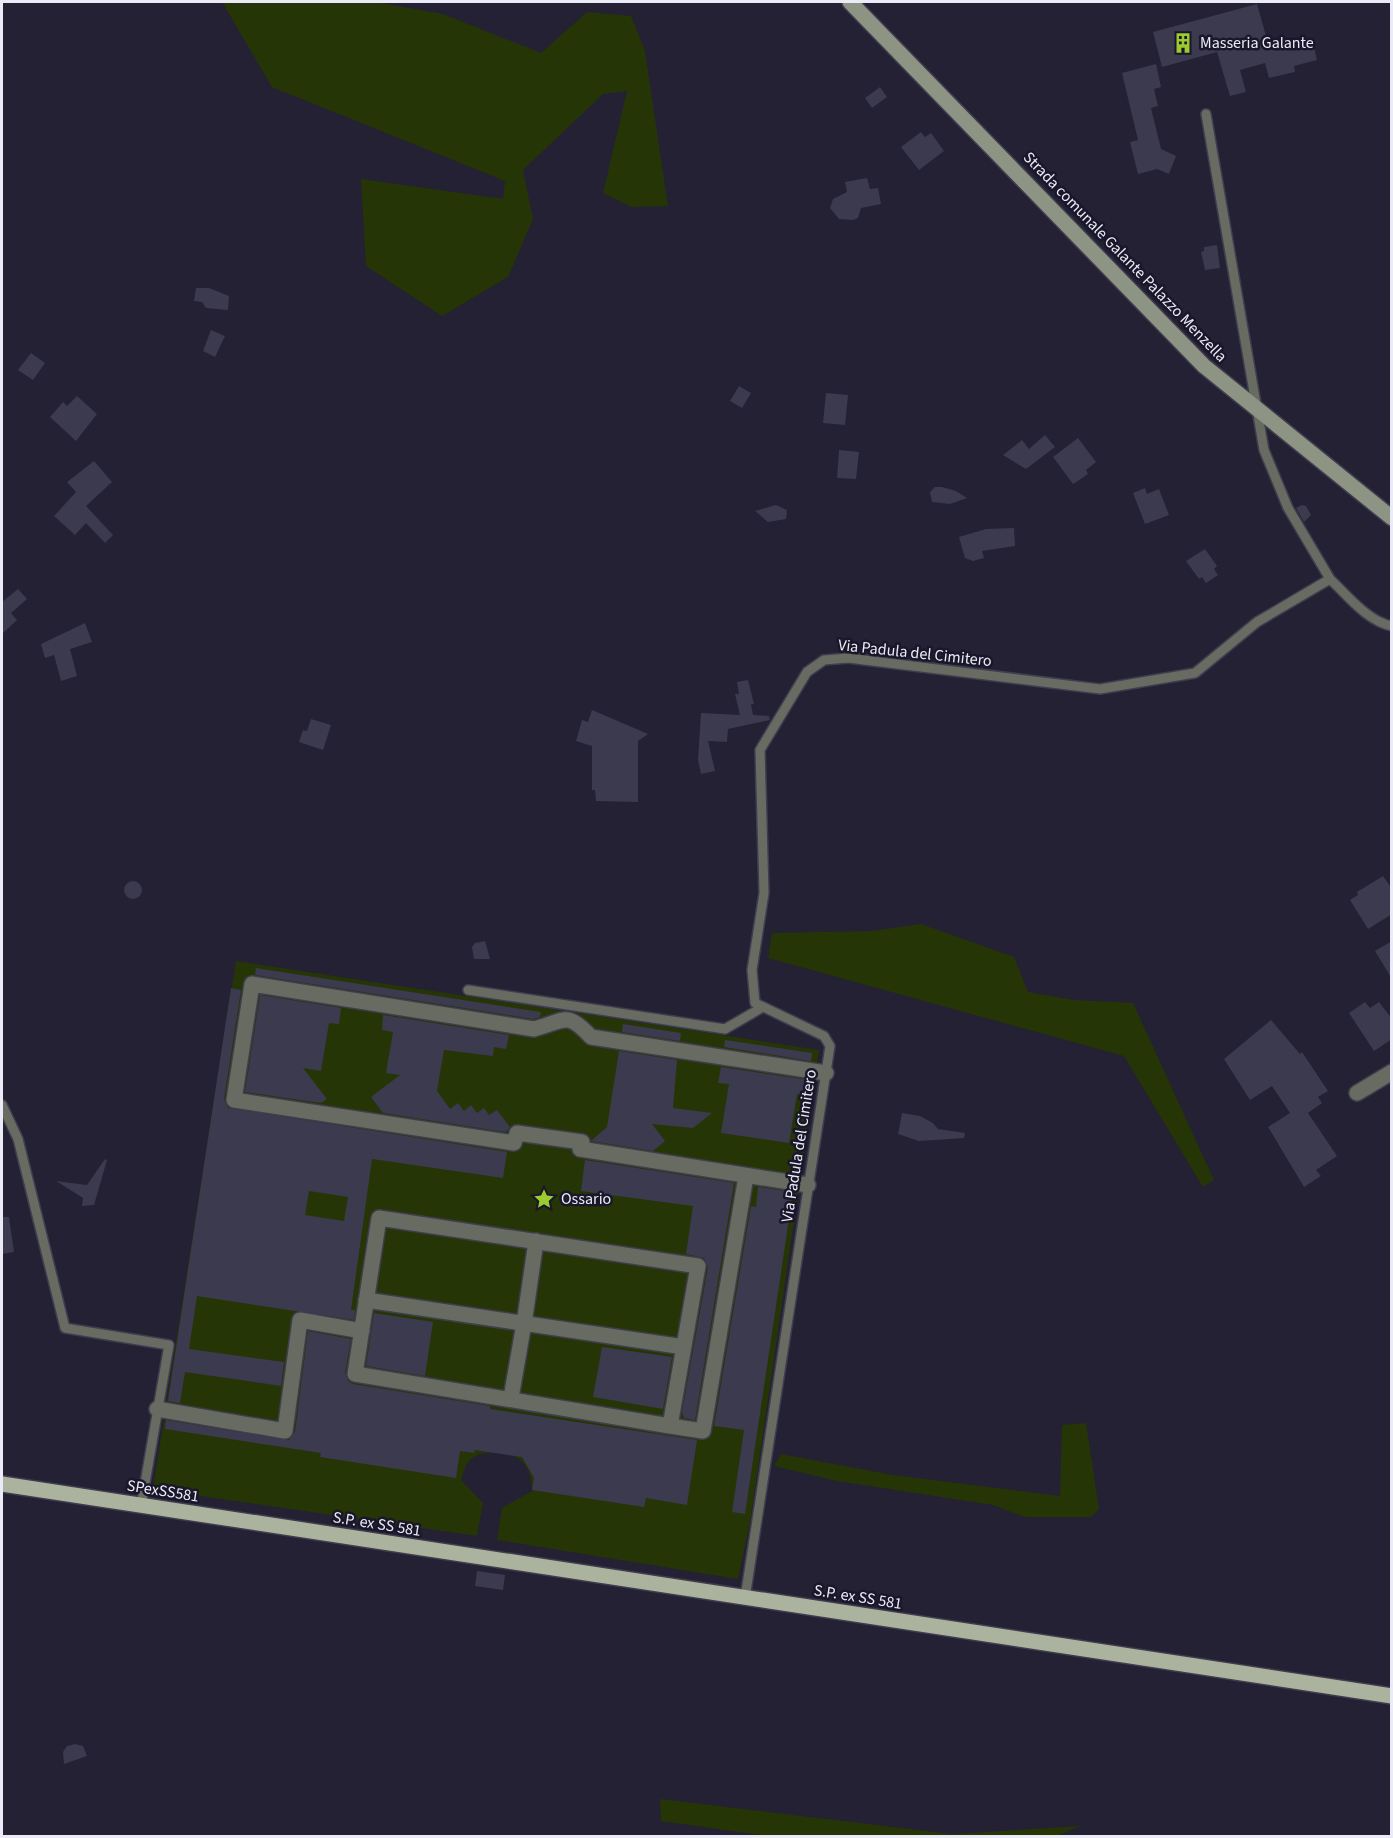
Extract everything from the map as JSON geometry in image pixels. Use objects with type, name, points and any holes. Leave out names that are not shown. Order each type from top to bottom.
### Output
[{"type":"main road","name":"SPexSS581","points":[[2,1484],[318,1533]]},
{"type":"main road","name":"S.P. ex SS 581","points":[[318,1533],[1392,1696]]},
{"type":"street","name":"Strada comunale Galante Palazzo Menzella","points":[[850,2],[1204,366],[1392,518]]},
{"type":"street","points":[[808,1185],[580,1149],[582,1142],[517,1133],[514,1143],[234,1100],[252,984],[534,1029],[562,1019],[571,1013],[591,1037],[826,1073]]},
{"type":"street","points":[[1357,1093],[1392,1072]]},
{"type":"street","points":[[670,1426],[698,1266],[379,1218],[355,1374],[511,1398],[670,1426],[704,1431],[746,1176]]},
{"type":"street","points":[[511,1398],[536,1241]]},
{"type":"street","points":[[366,1300],[524,1327],[684,1347]]},
{"type":"street","points":[[158,1409],[285,1431],[300,1320],[362,1331]]},
{"type":"lane","points":[[1206,114],[1264,450],[1288,508],[1330,579],[1366,613],[1382,625],[1392,626]]},
{"type":"lane","name":"Via Padula del Cimitero","points":[[745,1599],[830,1046],[824,1036],[755,1003],[752,970],[764,893],[760,750],[807,672],[824,660],[848,658],[1100,689],[1195,673],[1257,622],[1330,579]]},
{"type":"lane","points":[[468,990],[571,1013],[725,1029],[763,1007]]},
{"type":"lane","points":[[2,1105],[18,1139],[65,1328],[169,1345],[141,1506]]},
{"type":"green space","points":[[222,2],[376,2],[443,14],[541,53],[587,12],[631,16],[645,51],[668,206],[631,207],[603,193],[627,91],[603,94],[523,170],[533,219],[508,277],[442,316],[366,266],[361,179],[503,199],[505,181],[272,87]]},
{"type":"green space","points":[[921,924],[1014,957],[1028,992],[1074,1000],[1133,1003],[1214,1180],[1203,1187],[1124,1056],[768,958],[772,933],[872,931]]},
{"type":"green space","points":[[236,961],[819,1050],[750,1522],[738,1579],[497,1540],[502,1508],[532,1491],[530,1476],[519,1459],[496,1452],[473,1457],[468,1462],[461,1480],[483,1503],[477,1536],[153,1489]]},
{"type":"green space","points":[[1086,1423],[1099,1509],[1091,1517],[1025,1517],[993,1505],[837,1481],[774,1466],[781,1454],[893,1475],[1060,1496],[1062,1425]]},
{"type":"green space","points":[[660,1799],[951,1834],[1081,1826],[1057,1836],[767,1836],[661,1821]]},
{"type":"building","points":[[1257,4],[1270,50],[1312,39],[1317,60],[1294,66],[1295,72],[1269,78],[1265,63],[1240,70],[1246,92],[1230,96],[1217,52],[1162,67],[1153,32]]},
{"type":"building","points":[[1156,64],[1161,87],[1154,89],[1158,106],[1151,108],[1161,149],[1176,156],[1169,174],[1157,169],[1138,174],[1130,142],[1138,140],[1122,73]]},
{"type":"building","points":[[880,87],[887,97],[872,108],[865,98]]},
{"type":"building","points":[[921,132],[925,137],[931,133],[944,151],[919,170],[901,147]]},
{"type":"building","points":[[867,178],[870,189],[878,188],[881,204],[861,208],[858,218],[853,220],[839,219],[830,208],[833,199],[847,192],[845,182]]},
{"type":"building","points":[[1217,245],[1220,268],[1205,270],[1201,252],[1204,251],[1204,247]]},
{"type":"building","points":[[196,288],[209,288],[229,296],[228,310],[206,308],[202,302],[194,301]]},
{"type":"building","points":[[211,330],[225,336],[215,357],[203,351]]},
{"type":"building","points":[[31,353],[45,363],[33,380],[18,370]]},
{"type":"building","points":[[739,386],[751,393],[742,408],[730,401]]},
{"type":"building","points":[[826,393],[848,395],[845,425],[823,423]]},
{"type":"building","points":[[77,396],[97,414],[76,441],[50,417],[63,402],[67,406]]},
{"type":"building","points":[[1045,435],[1055,447],[1026,469],[1003,455],[1022,440],[1029,449]]},
{"type":"building","points":[[1078,438],[1096,462],[1086,470],[1088,474],[1073,484],[1053,457]]},
{"type":"building","points":[[839,450],[859,452],[856,479],[837,478]]},
{"type":"building","points":[[94,461],[112,482],[86,506],[113,535],[105,543],[86,523],[75,535],[54,516],[76,492],[67,482]]},
{"type":"building","points":[[935,487],[956,491],[967,498],[950,504],[932,502],[930,492]]},
{"type":"building","points":[[1145,488],[1147,494],[1159,489],[1169,515],[1145,524],[1133,493]]},
{"type":"building","points":[[776,505],[787,510],[786,519],[768,522],[755,511]]},
{"type":"building","points":[[1306,506],[1311,515],[1304,522],[1296,508]]},
{"type":"building","points":[[1014,528],[1015,546],[982,551],[984,558],[973,561],[965,558],[959,537],[986,529]]},
{"type":"building","points":[[1205,549],[1217,566],[1214,569],[1218,575],[1206,583],[1202,577],[1199,579],[1186,561]]},
{"type":"building","points":[[18,589],[27,599],[11,613],[17,620],[2,634],[2,602]]},
{"type":"building","points":[[85,623],[92,642],[70,649],[77,676],[61,681],[54,655],[45,658],[41,644]]},
{"type":"building","points":[[748,680],[754,704],[751,704],[753,715],[769,716],[770,720],[728,729],[727,742],[708,741],[715,771],[701,774],[698,760],[701,713],[740,715],[735,694],[739,694],[737,682]]},
{"type":"building","points":[[592,710],[648,734],[638,741],[638,802],[596,801],[595,790],[592,790],[592,746],[576,741],[582,720],[588,722]]},
{"type":"building","points":[[311,719],[331,725],[323,750],[299,742],[303,730],[307,731]]},
{"type":"building","points":[[1383,876],[1392,889],[1392,914],[1368,929],[1350,900],[1358,895],[1357,892]]},
{"type":"building","points":[[133,881],[139,884],[142,890],[139,896],[133,899],[127,896],[124,890],[127,884]]},
{"type":"building","points":[[485,941],[490,959],[474,959],[472,947],[475,943]]},
{"type":"building","points":[[1392,941],[1392,979],[1375,951]]},
{"type":"building","points":[[256,968],[541,1012],[540,1017],[533,1019],[255,975]]},
{"type":"building","points":[[231,988],[241,990],[224,1099],[228,1108],[507,1152],[503,1178],[372,1159],[351,1310],[355,1310],[354,1320],[197,1296],[189,1349],[284,1362],[281,1386],[185,1372],[180,1403],[168,1401]],"holes":[[[309,1191],[348,1197],[344,1221],[305,1215]]]},
{"type":"building","points":[[260,995],[341,1008],[339,1024],[329,1023],[321,1071],[303,1068],[327,1099],[321,1103],[245,1092]]},
{"type":"building","points":[[1365,1002],[1370,1008],[1379,1002],[1392,1019],[1392,1039],[1374,1051],[1349,1013]]},
{"type":"building","points":[[383,1015],[509,1035],[506,1049],[494,1047],[493,1056],[444,1050],[437,1091],[450,1109],[458,1103],[464,1111],[471,1105],[477,1113],[484,1108],[489,1115],[497,1110],[510,1127],[508,1130],[505,1132],[383,1113],[371,1097],[400,1075],[386,1073],[393,1032],[382,1030]]},
{"type":"building","points":[[1271,1020],[1300,1054],[1302,1052],[1328,1091],[1318,1097],[1322,1103],[1308,1113],[1337,1156],[1316,1170],[1321,1176],[1304,1187],[1268,1127],[1290,1113],[1272,1086],[1250,1100],[1224,1059]]},
{"type":"building","points":[[623,1024],[681,1033],[680,1041],[622,1032]]},
{"type":"building","points":[[725,1040],[812,1053],[811,1061],[724,1047]]},
{"type":"building","points":[[619,1051],[677,1060],[673,1108],[712,1113],[693,1128],[652,1124],[665,1141],[653,1151],[591,1141],[607,1127]]},
{"type":"building","points":[[721,1067],[808,1080],[806,1096],[797,1094],[789,1143],[721,1133],[729,1084],[718,1083]]},
{"type":"building","points":[[902,1113],[920,1116],[933,1123],[938,1129],[965,1133],[964,1138],[919,1141],[898,1134]]},
{"type":"building","points":[[105,1159],[107,1160],[94,1205],[82,1206],[83,1198],[56,1181],[87,1185]]},
{"type":"building","points":[[585,1160],[734,1183],[695,1420],[684,1418],[682,1412],[708,1267],[704,1258],[686,1254],[693,1206],[581,1191]]},
{"type":"building","points":[[758,1187],[793,1192],[745,1514],[732,1512],[744,1430],[714,1426],[751,1206],[756,1207]]},
{"type":"building","points":[[2,1217],[9,1217],[14,1252],[2,1254]]},
{"type":"building","points":[[374,1313],[433,1322],[425,1376],[366,1366]]},
{"type":"building","points":[[308,1331],[351,1339],[345,1373],[348,1381],[353,1384],[490,1406],[490,1409],[697,1440],[687,1505],[646,1498],[644,1507],[532,1490],[534,1478],[522,1457],[475,1450],[474,1453],[460,1451],[456,1478],[320,1457],[321,1453],[165,1429],[166,1420],[289,1440],[295,1432]]},
{"type":"building","points":[[602,1347],[672,1357],[663,1409],[593,1397]]},
{"type":"building","points":[[477,1571],[505,1575],[503,1590],[475,1586]]},
{"type":"building","points":[[75,1744],[83,1746],[87,1756],[64,1764],[63,1752],[67,1746]]},
{"type":"place","name":"Masseria Galante","points":[[1183,43]]},
{"type":"place","name":"Ossario","points":[[544,1199]]}]
